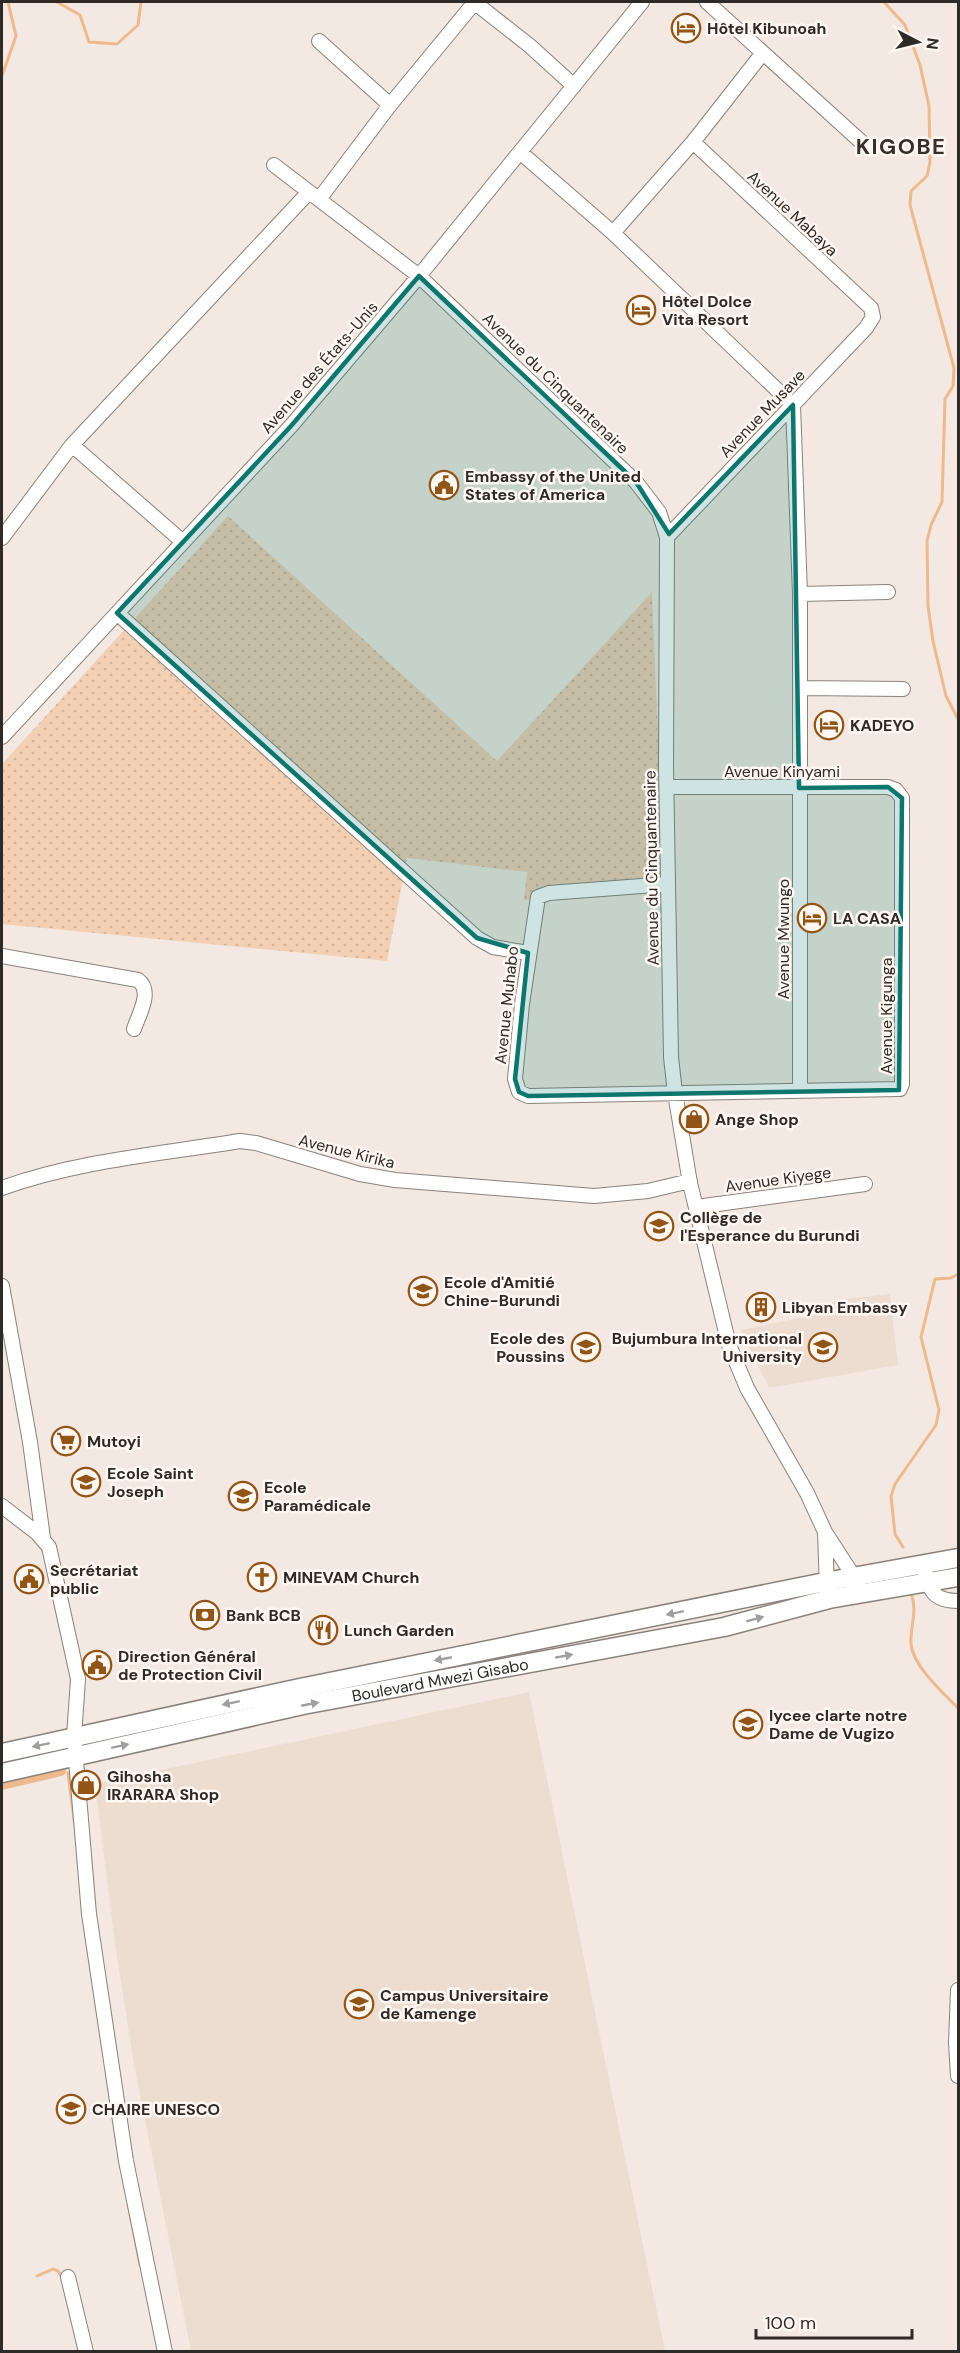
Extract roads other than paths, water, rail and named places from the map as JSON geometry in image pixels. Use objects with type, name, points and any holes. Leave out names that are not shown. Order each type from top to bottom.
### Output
[{"type":"main road","points":[[878,1582],[919,1565],[958,1557]]},
{"type":"main road","points":[[878,1582],[921,1584],[958,1577]]},
{"type":"main road","name":"Boulevard Mwezi Gisabo","points":[[2,1773],[75,1746],[300,1688],[486,1650],[878,1582]]},
{"type":"main road","name":"Boulevard Mwezi Gisabo","points":[[2,1753],[75,1746],[724,1628],[827,1590]]},
{"type":"main road","points":[[486,1650],[489,1670]]},
{"type":"street","points":[[2,538],[72,445],[315,195],[474,2],[530,46],[574,86]]},
{"type":"street","name":"Avenue des États-Unis","points":[[2,737],[291,426],[420,276],[642,2]]},
{"type":"street","points":[[706,2],[868,148]]},
{"type":"street","points":[[319,41],[390,105]]},
{"type":"street","points":[[613,233],[693,142],[762,54]]},
{"type":"street","name":"Avenue Mabaya","points":[[693,142],[871,308]]},
{"type":"street","points":[[520,152],[613,233],[793,405]]},
{"type":"street","name":"Avenue du Cinquantenaire","points":[[274,165],[420,276],[636,482],[659,512],[667,537],[667,787],[671,1057],[690,1181],[729,1345],[747,1388],[856,1585]]},
{"type":"street","name":"Avenue Musave","points":[[667,537],[866,328],[873,317],[871,308]]},
{"type":"street","name":"Avenue Mwungo","points":[[793,405],[800,594],[800,1091]]},
{"type":"street","points":[[72,445],[183,542]]},
{"type":"street","points":[[800,594],[888,592]]},
{"type":"street","points":[[117,613],[477,938],[493,946],[528,953]]},
{"type":"street","points":[[800,688],[903,688]]},
{"type":"street","name":"Avenue Kinyami","points":[[667,787],[888,787],[896,790]]},
{"type":"street","name":"Avenue Kigunga","points":[[675,1092],[898,1091],[902,1086],[902,798],[896,790]]},
{"type":"street","name":"Avenue Muhabo","points":[[668,884],[555,892],[540,896],[536,900],[515,1079],[519,1092],[528,1096],[675,1092]]},
{"type":"street","points":[[2,956],[138,980],[144,986],[145,995],[134,1029]]},
{"type":"street","name":"Avenue Kirika","points":[[2,1188],[63,1170],[240,1141],[256,1143],[360,1174],[395,1180],[594,1196],[648,1191],[690,1181]]},
{"type":"street","name":"Avenue Kiyege","points":[[696,1207],[865,1184]]},
{"type":"street","points":[[2,1286],[30,1443],[43,1538]]},
{"type":"street","points":[[2,1506],[43,1538],[49,1547],[77,1672],[75,1746],[85,1879],[122,2142],[165,2352]]},
{"type":"street","points":[[825,1532],[827,1590]]},
{"type":"street","points":[[919,1565],[921,1584],[940,1599],[958,1601]]},
{"type":"street","points":[[958,1990],[956,2043],[958,2076]]},
{"type":"street","points":[[68,2277],[86,2352]]},
{"type":"waterway","points":[[2,76],[16,36],[8,2]]},
{"type":"waterway","points":[[57,2],[80,15],[89,42],[117,44],[138,25],[141,2]]},
{"type":"waterway","points":[[884,2],[905,25],[920,65],[929,106],[930,162],[927,176],[911,191],[910,205],[954,368],[953,386],[945,399],[942,502],[931,525],[927,541],[928,606],[933,641],[946,696],[958,719]]},
{"type":"waterway","points":[[903,1547],[895,1534],[891,1496],[895,1484],[936,1425],[939,1410],[921,1337],[935,1279],[951,1278],[958,1274]]},
{"type":"waterway","points":[[911,1593],[914,1606],[911,1637],[913,1652],[930,1679],[958,1708]]},
{"type":"waterway","points":[[2,1785],[61,1771]]},
{"type":"waterway","points":[[68,1773],[75,1826]]},
{"type":"waterway","points":[[128,2204],[140,2265]]},
{"type":"waterway","points":[[37,2276],[53,2269],[58,2271],[63,2279]]},
{"type":"place","name":"Hôtel Kibunoah","points":[[686,28]]},
{"type":"place","name":"Hôtel Dolce Vita Resort","points":[[641,310]]},
{"type":"place","name":"Embassy of the United States of America","points":[[444,485]]},
{"type":"place","name":"KADEYO","points":[[829,725]]},
{"type":"place","name":"LA CASA","points":[[812,918]]},
{"type":"place","name":"Ange Shop","points":[[694,1119]]},
{"type":"place","name":"Collège de l'Esperance du Burundi","points":[[659,1226]]},
{"type":"place","name":"Ecole d'Amitié Chine-Burundi","points":[[423,1291]]},
{"type":"place","name":"Libyan Embassy","points":[[761,1307]]},
{"type":"place","name":"Ecole des Poussins","points":[[586,1347]]},
{"type":"place","name":"Bujumbura International University","points":[[823,1347]]},
{"type":"place","name":"Mutoyi","points":[[66,1441]]},
{"type":"place","name":"Ecole Saint Joseph","points":[[86,1482]]},
{"type":"place","name":"Ecole Paramédicale","points":[[243,1496]]},
{"type":"place","name":"MINEVAM Church","points":[[262,1577]]},
{"type":"place","name":"Secrétariat public","points":[[29,1579]]},
{"type":"place","name":"Bank BCB","points":[[205,1615]]},
{"type":"place","name":"Lunch Garden","points":[[323,1630]]},
{"type":"place","name":"Direction Général de Protection Civil","points":[[97,1665]]},
{"type":"place","name":"lycee clarte notre Dame de Vugizo","points":[[748,1724]]},
{"type":"place","name":"Gihosha IRARARA Shop","points":[[86,1785]]},
{"type":"place","name":"Campus Universitaire de Kamenge","points":[[359,2004]]},
{"type":"place","name":"CHAIRE UNESCO","points":[[71,2109]]},
{"type":"district","name":"KIGOBE","points":[[901,146]]}]
